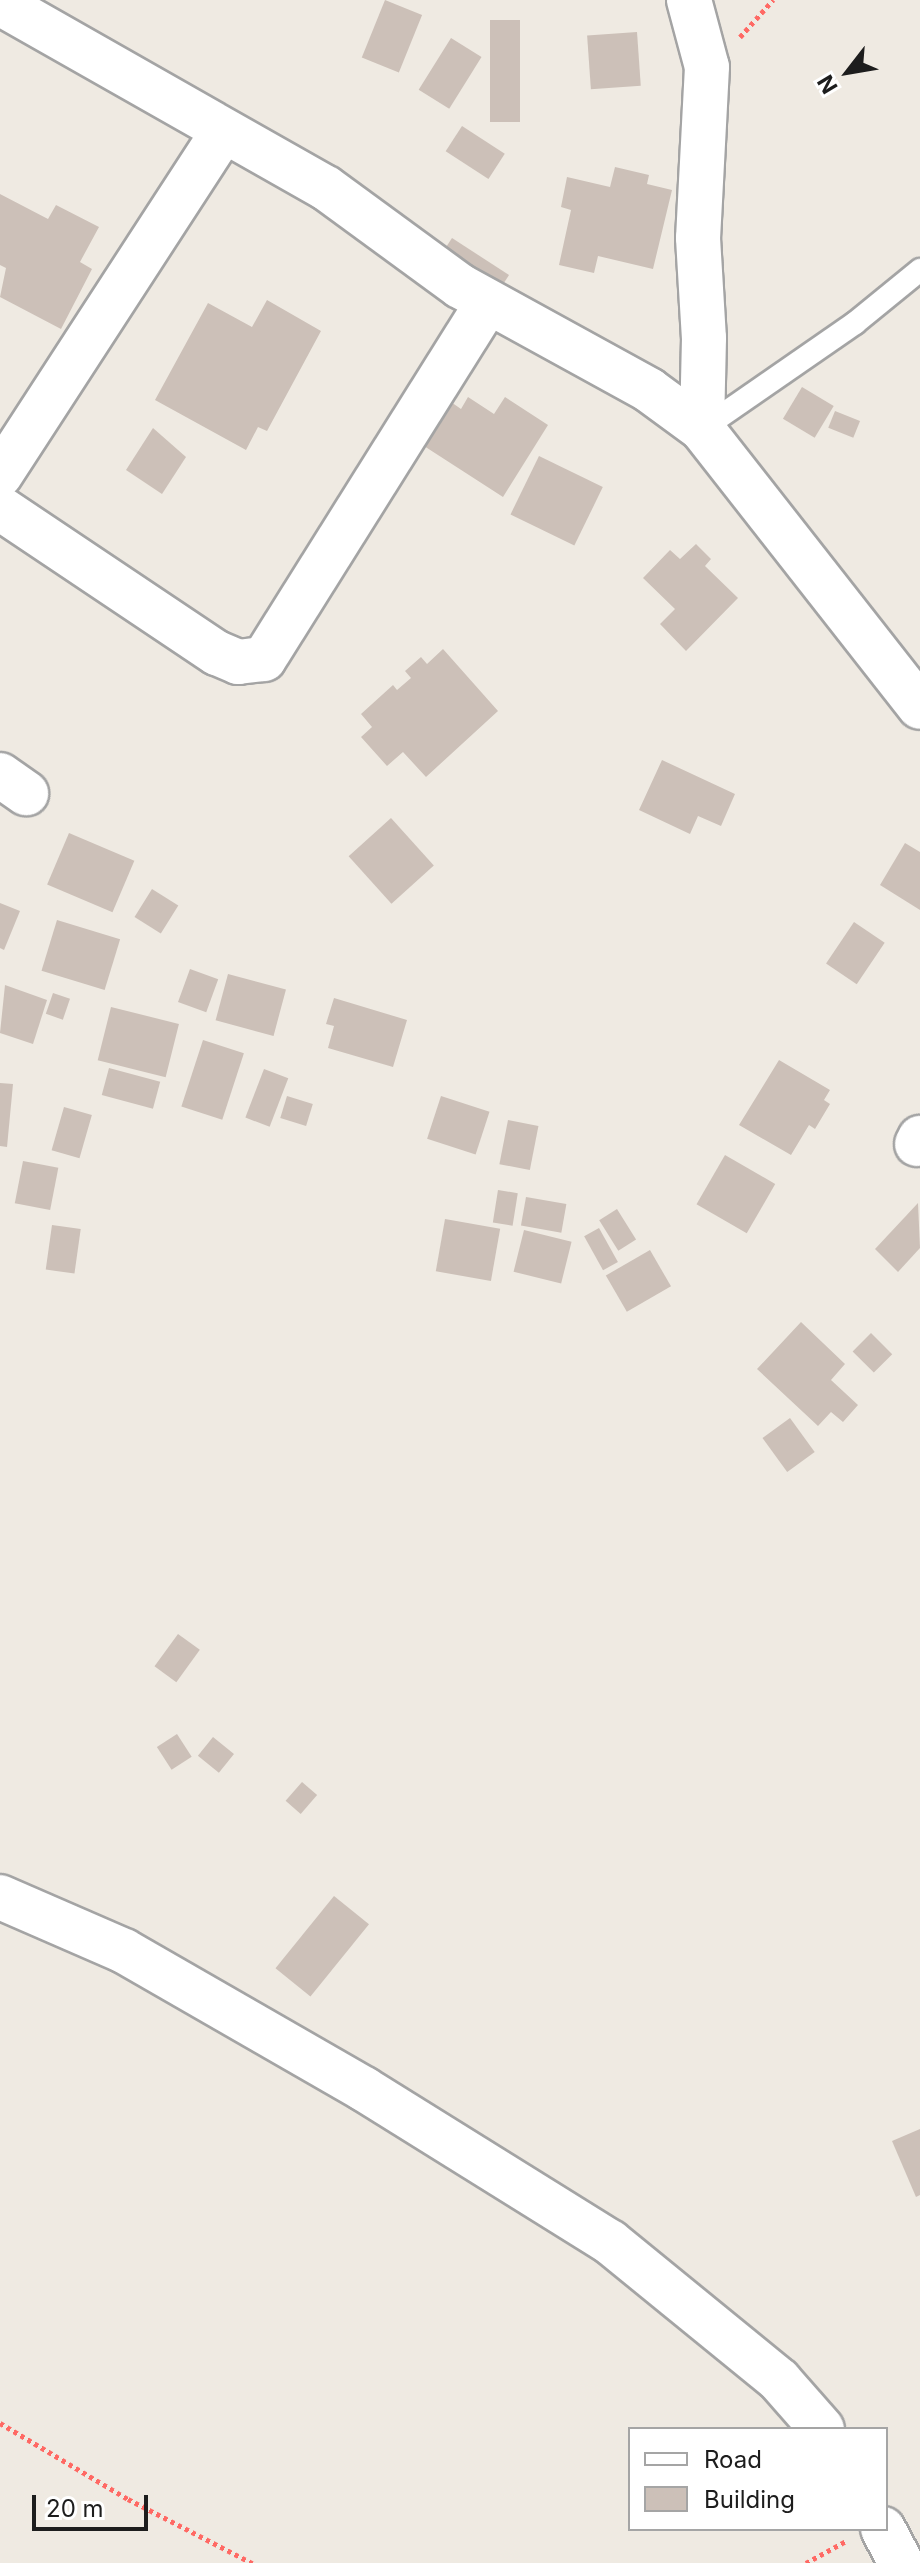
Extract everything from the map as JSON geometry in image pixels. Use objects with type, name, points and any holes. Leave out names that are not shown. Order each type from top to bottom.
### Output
[{"type":"street","points":[[689,0],[707,67],[698,238],[704,338],[702,429]]},
{"type":"street","points":[[0,3],[326,188],[488,302],[649,390],[702,429],[920,707]]},
{"type":"street","points":[[0,475],[223,131]]},
{"type":"street","points":[[0,508],[217,653],[238,662],[264,659],[488,302]]},
{"type":"street","points":[[0,1897],[124,1951],[364,2089],[610,2242],[779,2380],[820,2427]]},
{"type":"street","points":[[869,2532],[901,2563]]},
{"type":"lane","points":[[702,429],[855,323],[920,270]]},
{"type":"path","points":[[0,2423],[128,2499],[252,2563]]},
{"type":"path","points":[[806,2563],[869,2532]]},
{"type":"building","points":[[385,0],[422,15],[399,72],[362,57]]},
{"type":"building","points":[[490,20],[520,20],[520,122],[490,122]]},
{"type":"building","points":[[637,32],[641,86],[591,89],[587,35]]},
{"type":"building","points":[[451,38],[482,57],[449,109],[419,90]]},
{"type":"building","points":[[462,126],[505,154],[488,179],[446,151]]},
{"type":"building","points":[[615,167],[649,175],[647,184],[672,190],[653,269],[598,256],[594,273],[559,265],[571,210],[561,207],[567,177],[610,187]]},
{"type":"building","points":[[0,194],[48,219],[56,205],[99,227],[80,262],[92,269],[61,329],[0,297],[6,268],[0,265]]},
{"type":"building","points":[[452,238],[509,275],[497,294],[439,257]]},
{"type":"building","points":[[267,300],[321,331],[267,431],[258,427],[246,450],[155,400],[208,303],[252,327]]},
{"type":"building","points":[[802,387],[834,406],[815,438],[783,419]]},
{"type":"building","points":[[468,397],[494,414],[505,397],[548,425],[503,497],[424,446],[451,402],[461,409]]},
{"type":"building","points":[[835,411],[860,421],[853,438],[828,428]]},
{"type":"building","points":[[153,428],[186,457],[162,494],[126,470]]},
{"type":"building","points":[[539,456],[603,487],[574,546],[511,514]]},
{"type":"building","points":[[696,544],[711,559],[705,566],[738,598],[686,651],[660,624],[675,609],[643,578],[670,550],[680,559]]},
{"type":"building","points":[[443,649],[498,711],[426,777],[403,752],[387,766],[361,737],[372,727],[361,714],[393,685],[397,690],[411,678],[405,671],[421,657],[427,664]]},
{"type":"building","points":[[662,760],[735,794],[721,826],[698,816],[690,834],[639,810]]},
{"type":"building","points":[[391,818],[434,866],[391,904],[349,856]]},
{"type":"building","points":[[69,833],[134,861],[112,912],[47,885]]},
{"type":"building","points":[[905,843],[920,852],[920,910],[880,885]]},
{"type":"building","points":[[152,889],[178,905],[161,933],[135,917]]},
{"type":"building","points":[[0,903],[20,911],[4,950],[0,948]]},
{"type":"building","points":[[57,920],[120,939],[105,990],[42,971]]},
{"type":"building","points":[[854,922],[885,943],[857,984],[826,963]]},
{"type":"building","points":[[190,969],[218,979],[206,1012],[178,1002]]},
{"type":"building","points":[[228,974],[286,990],[274,1036],[216,1020]]},
{"type":"building","points":[[5,985],[47,1000],[33,1044],[0,1033]]},
{"type":"building","points":[[53,993],[70,999],[63,1020],[46,1014]]},
{"type":"building","points":[[334,998],[407,1020],[393,1067],[328,1048],[334,1026],[326,1024]]},
{"type":"building","points":[[111,1007],[179,1024],[166,1077],[98,1060]]},
{"type":"building","points":[[203,1040],[244,1053],[222,1120],[181,1107]]},
{"type":"building","points":[[779,1060],[830,1090],[824,1100],[830,1104],[815,1129],[809,1125],[791,1155],[739,1125]]},
{"type":"building","points":[[109,1068],[160,1082],[153,1109],[102,1095]]},
{"type":"building","points":[[264,1069],[288,1078],[270,1127],[245,1118]]},
{"type":"building","points":[[0,1083],[13,1084],[7,1147],[0,1146]]},
{"type":"building","points":[[287,1096],[313,1104],[306,1126],[280,1118]]},
{"type":"building","points":[[441,1096],[490,1112],[476,1155],[427,1139]]},
{"type":"building","points":[[64,1107],[92,1115],[79,1158],[52,1150]]},
{"type":"building","points":[[508,1120],[538,1126],[530,1170],[499,1164]]},
{"type":"building","points":[[725,1155],[775,1184],[747,1233],[696,1204]]},
{"type":"building","points":[[23,1161],[58,1168],[50,1210],[15,1203]]},
{"type":"building","points":[[498,1190],[518,1193],[513,1226],[493,1223]]},
{"type":"building","points":[[526,1197],[566,1204],[561,1233],[521,1226]]},
{"type":"building","points":[[918,1203],[920,1248],[898,1272],[875,1249]]},
{"type":"building","points":[[617,1209],[636,1240],[618,1251],[599,1220]]},
{"type":"building","points":[[445,1219],[500,1229],[491,1281],[436,1271]]},
{"type":"building","points":[[52,1225],[81,1229],[74,1274],[46,1270]]},
{"type":"building","points":[[599,1228],[618,1262],[603,1270],[584,1236]]},
{"type":"building","points":[[524,1230],[572,1242],[561,1284],[514,1272]]},
{"type":"building","points":[[650,1250],[671,1286],[627,1312],[606,1276]]},
{"type":"building","points":[[801,1322],[845,1364],[831,1380],[858,1405],[843,1422],[831,1412],[818,1426],[757,1369]]},
{"type":"building","points":[[871,1333],[892,1354],[874,1373],[853,1351]]},
{"type":"building","points":[[790,1418],[815,1452],[787,1472],[762,1438]]},
{"type":"building","points":[[178,1634],[200,1650],[176,1682],[154,1666]]},
{"type":"building","points":[[177,1734],[192,1757],[172,1770],[157,1747]]},
{"type":"building","points":[[213,1737],[234,1754],[219,1773],[198,1756]]},
{"type":"building","points":[[302,1782],[317,1795],[301,1814],[286,1801]]},
{"type":"building","points":[[334,1896],[369,1924],[310,1997],[275,1968]]},
{"type":"building","points":[[920,2129],[920,2195],[916,2197],[892,2141]]}]
